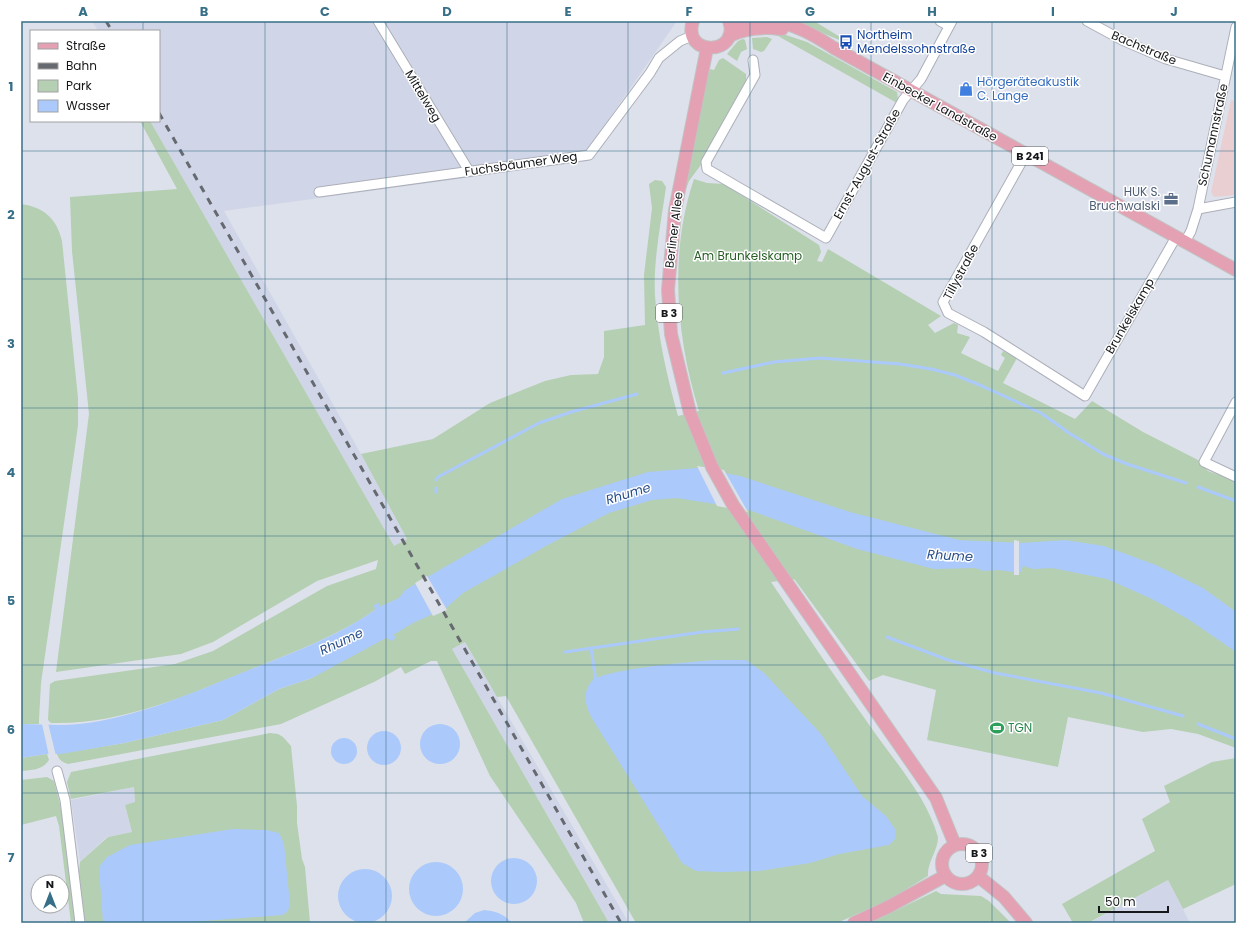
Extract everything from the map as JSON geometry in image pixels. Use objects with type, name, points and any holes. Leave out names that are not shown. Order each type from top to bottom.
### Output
[{"type":"main road","points":[[693,21],[691,31],[692,36],[696,42],[707,48]]},
{"type":"main road","points":[[728,21],[730,31],[729,36]]},
{"type":"main road","points":[[734,21],[752,21]]},
{"type":"main road","name":"Einbecker Landstraße","points":[[770,21],[800,28],[911,91],[1236,270]]},
{"type":"main road","name":"Einbecker Landstraße","points":[[707,48],[720,46],[729,36],[744,30],[767,28],[795,31],[834,48]]},
{"type":"main road","name":"Berliner Allee","points":[[707,48],[675,210],[668,290],[671,334],[690,413],[712,467],[733,505],[936,798],[955,845]]},
{"type":"main road","name":"B 3","points":[[955,845],[968,845],[978,852],[982,864],[978,876],[970,883],[958,885],[948,880],[945,876],[942,868],[942,860],[945,852],[955,845]]},
{"type":"main road","points":[[854,923],[888,907],[945,876]]},
{"type":"main road","name":"B 3","points":[[978,876],[1004,897],[1026,923]]},
{"type":"street","name":"Mittelweg","points":[[378,21],[469,171]]},
{"type":"street","points":[[940,21],[951,24]]},
{"type":"street","name":"Bachstraße","points":[[1087,21],[1122,40],[1166,60],[1226,76]]},
{"type":"street","name":"Ernst-August-Straße","points":[[753,60],[756,74],[706,162],[707,168],[826,238],[903,100],[921,79],[951,24]]},
{"type":"street","name":"Schumannstraße","points":[[1181,239],[1191,231],[1198,209],[1236,27]]},
{"type":"street","name":"Fuchsbäumer Weg","points":[[319,192],[589,155],[650,73],[659,58],[680,41],[692,36]]},
{"type":"street","name":"Tillystraße","points":[[1026,154],[943,302],[948,313],[984,332],[1085,396]]},
{"type":"street","points":[[1198,209],[1236,202]]},
{"type":"street","name":"Brunkelskamp","points":[[1085,396],[1181,239]]},
{"type":"street","points":[[1236,402],[1204,462],[1236,477]]},
{"type":"street","points":[[57,771],[65,800],[80,923]]},
{"type":"shaded area","points":[[92,21],[677,21],[602,129],[588,161],[224,211],[361,454],[407,539],[394,546],[151,122],[160,122],[160,30],[97,30]]},
{"type":"shaded area","points":[[1231,100],[1236,101],[1236,195],[1214,197],[1211,192]]},
{"type":"shaded area","points":[[465,642],[629,923],[609,923],[452,649]]},
{"type":"shaded area","points":[[134,787],[135,803],[125,805],[132,832],[107,837],[80,862],[71,800]]},
{"type":"shaded area","points":[[1168,880],[1190,923],[1089,923]]},
{"type":"green space","points":[[794,21],[814,21],[845,40],[844,42]]},
{"type":"green space","points":[[780,33],[807,42],[897,92],[897,103],[778,36],[767,34]]},
{"type":"green space","points":[[767,37],[772,39],[764,51],[761,52],[753,49],[752,38]]},
{"type":"green space","points":[[743,39],[745,40],[747,49],[741,52],[737,61],[727,54],[738,41]]},
{"type":"green space","points":[[723,58],[746,74],[746,82],[703,162],[689,181],[684,195],[682,195],[702,96],[710,69],[714,70],[719,60]]},
{"type":"green space","name":"Am Brunkelskamp","points":[[141,122],[151,122],[394,546],[407,539],[361,454],[433,439],[490,403],[545,381],[571,375],[598,374],[604,357],[604,331],[645,325],[644,275],[652,208],[649,184],[655,180],[662,181],[666,187],[655,269],[655,296],[658,327],[670,387],[678,416],[699,411],[691,383],[681,325],[678,295],[681,236],[686,207],[694,179],[707,183],[724,184],[819,245],[821,252],[817,261],[822,262],[828,249],[941,316],[928,325],[935,333],[954,323],[958,325],[957,333],[970,337],[961,353],[998,371],[1005,358],[1001,355],[1003,351],[1017,358],[1003,383],[1075,419],[1092,401],[1143,432],[1198,460],[1208,471],[1236,481],[1236,748],[1198,734],[1171,729],[1143,732],[1068,717],[1058,767],[927,740],[936,690],[883,675],[869,681],[793,579],[771,582],[845,691],[918,793],[933,822],[938,837],[938,842],[929,866],[928,876],[890,899],[837,923],[636,923],[506,696],[497,697],[465,642],[452,649],[609,923],[584,923],[576,903],[490,776],[437,661],[431,661],[405,674],[401,667],[374,682],[281,724],[68,764],[62,762],[57,754],[124,743],[223,720],[279,689],[312,678],[375,610],[331,636],[179,698],[128,714],[103,719],[51,723],[48,720],[50,684],[55,681],[175,664],[213,651],[327,586],[376,569],[378,560],[317,581],[213,642],[181,654],[56,672],[89,414],[72,251],[70,197],[177,189]]},
{"type":"green space","points":[[21,204],[43,211],[53,220],[60,233],[78,398],[78,425],[41,683],[39,724],[21,724]]},
{"type":"green space","points":[[270,733],[278,734],[283,737],[291,746],[297,806],[297,823],[302,859],[305,867],[310,923],[85,923],[79,872],[80,862],[108,837],[132,832],[125,805],[135,802],[134,787],[71,799],[67,782],[71,772]]},
{"type":"green space","points":[[47,754],[49,760],[40,768],[21,771],[21,758]]},
{"type":"green space","points":[[1236,758],[1236,884],[1183,909],[1168,880],[1088,923],[1073,923],[1062,904],[1155,851],[1142,819],[1170,802],[1164,786],[1212,762]]},
{"type":"green space","points":[[47,777],[54,781],[61,808],[70,874],[65,874],[59,826],[56,816],[21,825],[21,780]]},
{"type":"green space","points":[[70,877],[76,923],[71,923],[70,914]]},
{"type":"green space","points":[[936,891],[941,894],[981,896],[989,901],[1011,923],[870,923]]},
{"type":"water","name":"Rhume","points":[[697,468],[740,476],[850,512],[959,540],[1021,543],[1065,540],[1104,546],[1156,565],[1203,588],[1236,612],[1236,652],[1188,619],[1152,599],[1107,579],[1052,568],[1033,569],[1023,566],[1020,573],[999,570],[984,571],[975,568],[934,569],[857,549],[746,509],[677,498],[652,500],[609,513],[546,546],[463,593],[446,608],[413,623],[393,635],[396,637],[393,641],[386,638],[312,678],[279,689],[223,720],[124,743],[61,754],[47,754],[21,758],[21,724],[72,725],[100,721],[163,704],[295,652],[344,629],[375,610],[374,605],[379,603],[379,607],[399,598],[405,590],[562,499],[648,472]]},
{"type":"water","points":[[713,660],[746,660],[764,673],[821,734],[862,796],[886,816],[895,829],[895,839],[889,845],[839,854],[810,863],[759,871],[696,871],[682,863],[593,720],[588,711],[586,695],[592,681],[613,673],[669,664]]},
{"type":"water","points":[[440,724],[454,730],[460,744],[454,758],[440,764],[426,758],[420,744],[426,730]]},
{"type":"water","points":[[387,731],[394,733],[399,738],[401,748],[399,758],[394,763],[381,765],[374,763],[369,758],[367,745],[369,738],[374,733]]},
{"type":"water","points":[[344,738],[353,742],[357,751],[353,760],[344,764],[335,760],[331,751],[335,742]]},
{"type":"water","points":[[233,829],[266,830],[279,833],[284,844],[290,904],[288,911],[283,915],[177,923],[103,923],[99,867],[107,857],[130,845]]},
{"type":"water","points":[[509,858],[519,858],[527,862],[533,868],[537,876],[537,886],[533,894],[527,900],[519,904],[509,904],[501,900],[495,894],[491,886],[491,876],[495,868],[501,862]]},
{"type":"water","points":[[431,862],[441,862],[451,866],[459,874],[463,884],[463,894],[459,904],[451,912],[441,916],[431,916],[421,912],[413,904],[409,894],[409,884],[413,874],[421,866]]},
{"type":"water","points":[[360,869],[370,869],[380,873],[388,881],[392,891],[392,901],[388,911],[380,919],[370,923],[360,923],[350,919],[342,911],[338,901],[338,891],[342,881],[350,873]]},
{"type":"water","points":[[484,910],[500,914],[512,923],[464,923],[475,913]]},
{"type":"pier","points":[[697,466],[724,470],[748,512],[717,506]]},
{"type":"pier","points":[[1014,540],[1019,541],[1019,575],[1014,575]]},
{"type":"pier","points":[[427,576],[447,610],[433,616],[415,583]]},
{"type":"pier","points":[[48,723],[56,756],[49,756],[42,724]]},
{"type":"waterway","points":[[723,373],[774,362],[820,358],[900,364],[931,369],[955,375],[1041,413],[1069,433],[1103,454],[1127,464],[1186,483]]},
{"type":"waterway","points":[[436,480],[438,477],[539,423],[571,412],[637,394]]},
{"type":"waterway","points":[[1198,487],[1236,501]]},
{"type":"waterway","points":[[565,652],[702,632],[738,629]]},
{"type":"waterway","points":[[887,637],[948,660],[995,673],[1101,693],[1183,716]]},
{"type":"waterway","points":[[591,648],[596,682]]},
{"type":"waterway","points":[[1198,724],[1236,739]]},
{"type":"railway","points":[[106,21],[111,30]]},
{"type":"railway","points":[[160,115],[621,923]]},
{"type":"place","name":"Northeim Mendelssohnstraße","points":[[846,42]]},
{"type":"place","name":"Hörgeräteakustik C. Lange","points":[[966,89]]},
{"type":"place","name":"HUK S. Bruchwalski","points":[[1171,199]]},
{"type":"place","name":"TGN","points":[[997,728]]}]
